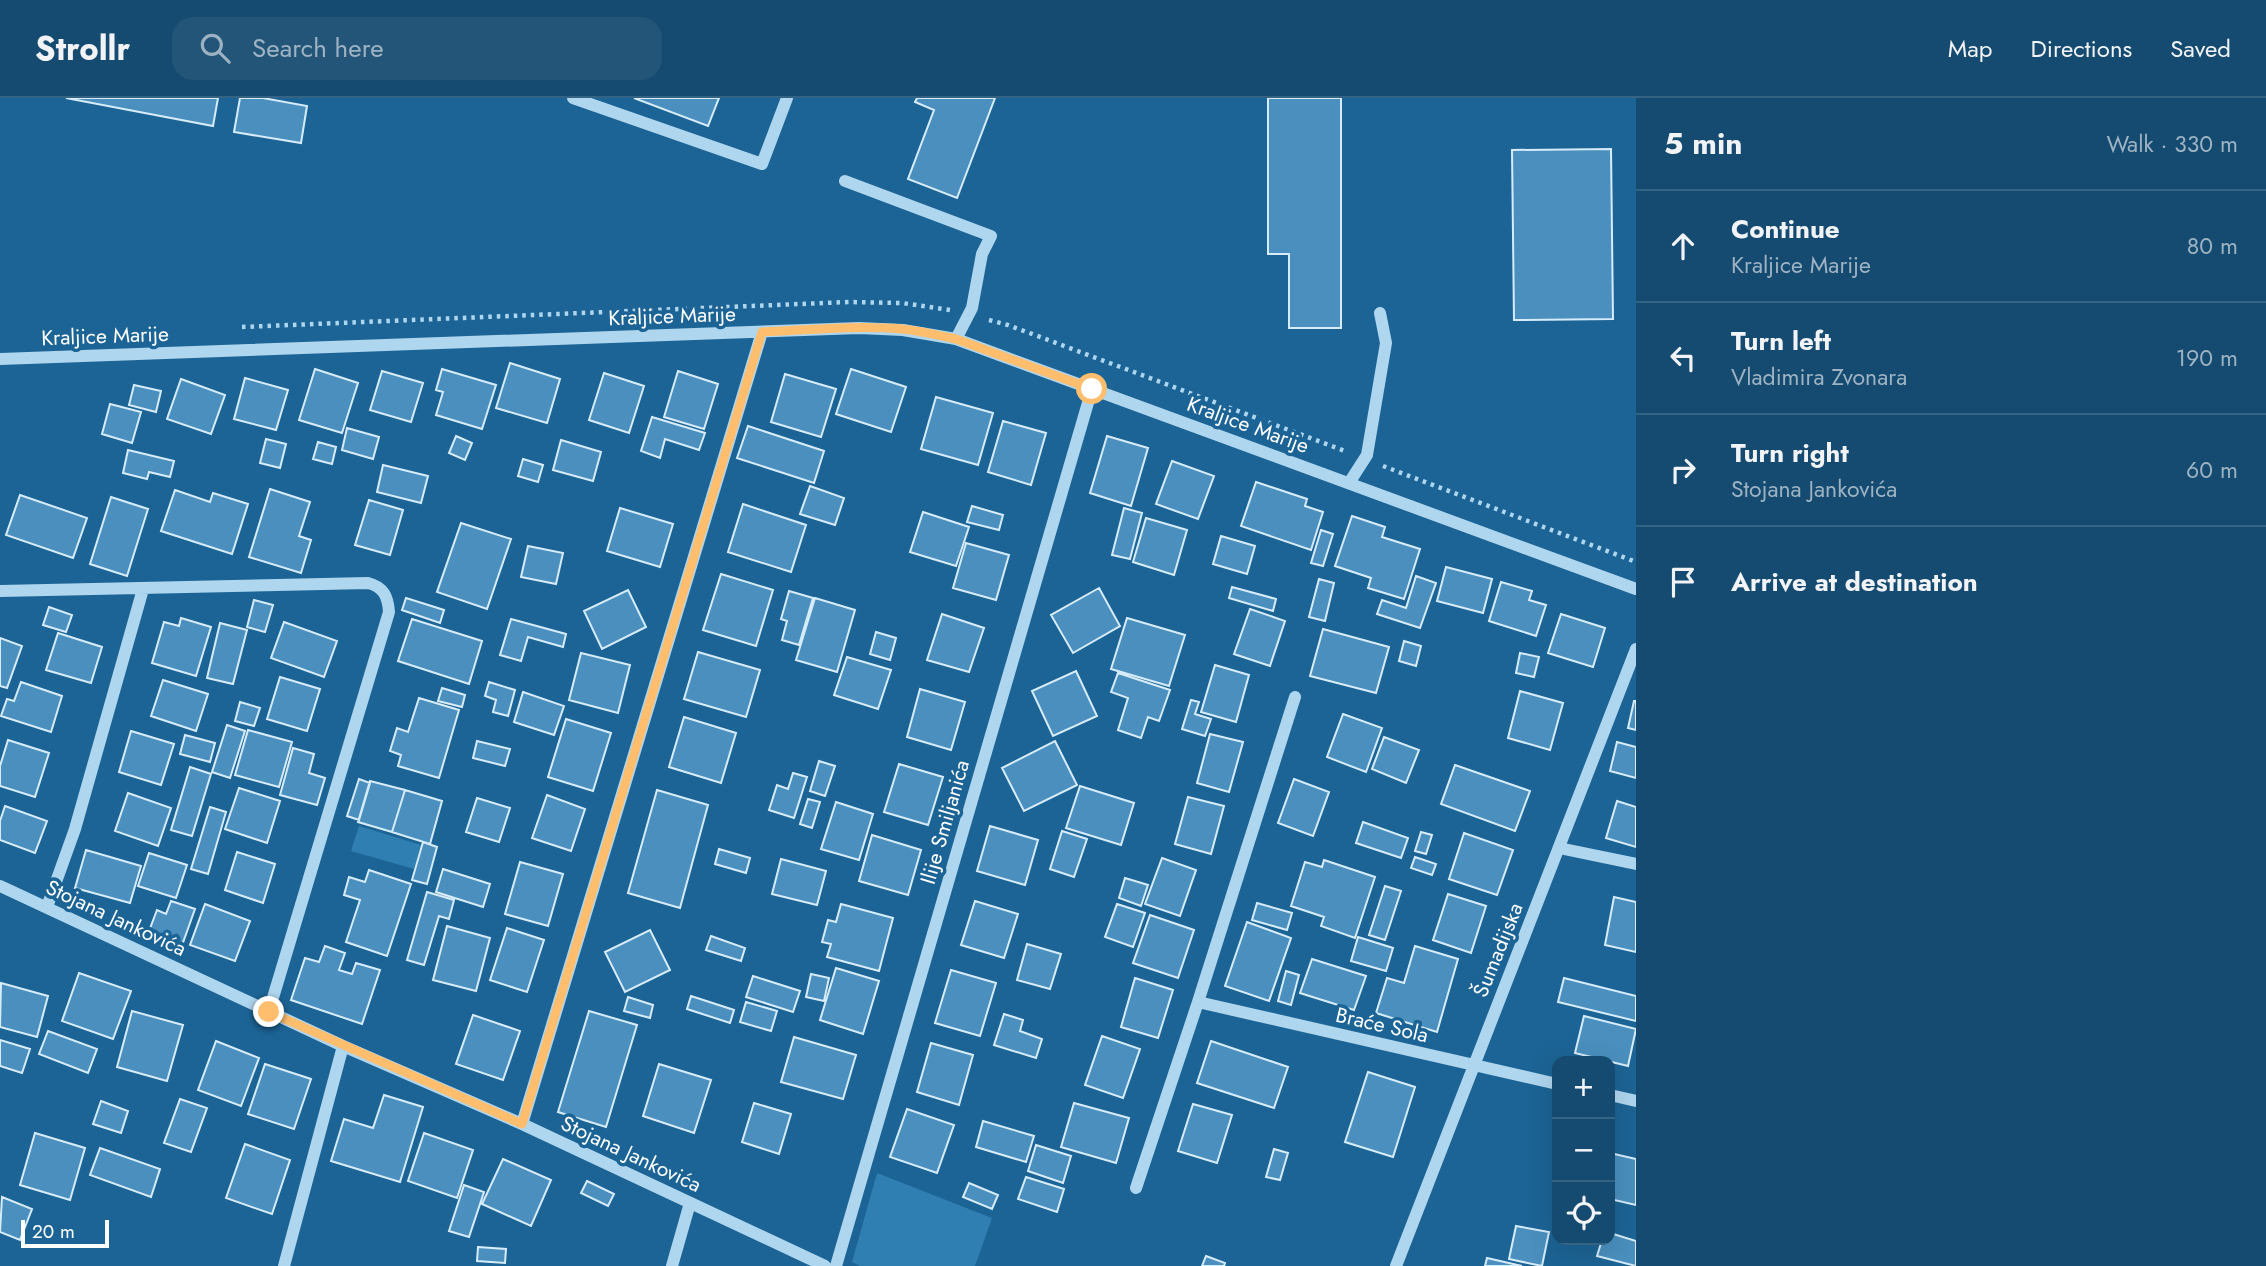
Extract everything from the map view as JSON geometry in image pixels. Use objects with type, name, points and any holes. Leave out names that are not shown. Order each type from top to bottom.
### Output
[{"type":"street","points":[[573,98],[762,164],[787,98]]},
{"type":"street","points":[[845,181],[991,236],[982,254],[972,308],[956,339]]},
{"type":"street","points":[[1349,483],[1364,459],[1386,343],[1380,313]]},
{"type":"street","name":"Kraljice Marije","points":[[0,359],[762,332],[904,330],[956,339],[1636,589]]},
{"type":"street","points":[[522,1124],[762,332]]},
{"type":"street","name":"Ilije Smiljanića","points":[[836,1266],[1092,389]]},
{"type":"street","points":[[0,590],[368,583],[378,586],[388,601],[389,612],[269,1012]]},
{"type":"street","points":[[47,907],[75,829],[144,589]]},
{"type":"street","name":"Šumadijska","points":[[1396,1266],[1636,649]]},
{"type":"street","points":[[1136,1188],[1295,697]]},
{"type":"street","points":[[1559,848],[1636,864]]},
{"type":"street","name":"Stojana Jankovića","points":[[0,886],[343,1046],[522,1124],[825,1266]]},
{"type":"street","name":"Braće Sola","points":[[1198,1002],[1552,1083]]},
{"type":"street","points":[[284,1266],[343,1046]]},
{"type":"street","points":[[1615,1096],[1636,1101]]},
{"type":"street","points":[[673,1266],[690,1203]]},
{"type":"path","points":[[242,327],[849,302],[902,303],[1008,325],[1636,562]]},
{"type":"shaded area","points":[[359,826],[421,845],[414,869],[351,851]]},
{"type":"shaded area","points":[[877,1173],[992,1218],[975,1266],[860,1266],[852,1262]]},
{"type":"building","points":[[66,98],[218,98],[213,126]]},
{"type":"building","points":[[240,98],[263,98],[307,106],[301,143],[234,132]]},
{"type":"building","points":[[634,98],[719,98],[708,126]]},
{"type":"building","points":[[917,98],[995,98],[957,198],[908,179],[934,110],[915,102]]},
{"type":"building","points":[[1268,98],[1341,98],[1341,328],[1289,328],[1289,254],[1268,254]]},
{"type":"building","points":[[1611,149],[1613,319],[1514,320],[1512,150]]},
{"type":"building","points":[[510,363],[560,379],[547,423],[496,408]]},
{"type":"building","points":[[315,369],[358,383],[342,433],[299,420]]},
{"type":"building","points":[[442,369],[496,385],[482,429],[436,415],[443,392],[436,390]]},
{"type":"building","points":[[851,369],[906,387],[891,432],[836,414]]},
{"type":"building","points":[[382,371],[423,383],[411,422],[370,410]]},
{"type":"building","points":[[678,371],[718,384],[704,429],[664,417]]},
{"type":"building","points":[[604,373],[644,386],[629,433],[589,420]]},
{"type":"building","points":[[785,374],[836,389],[821,437],[771,422]]},
{"type":"building","points":[[245,378],[288,390],[276,430],[234,419]]},
{"type":"building","points":[[181,379],[225,395],[211,434],[167,419]]},
{"type":"building","points":[[134,385],[161,391],[156,412],[129,405]]},
{"type":"building","points":[[936,397],[993,413],[978,465],[921,449]]},
{"type":"building","points":[[110,404],[141,412],[132,443],[102,434]]},
{"type":"building","points":[[652,417],[705,433],[699,450],[665,439],[660,458],[641,451]]},
{"type":"building","points":[[1003,421],[1046,433],[1031,485],[988,472]]},
{"type":"building","points":[[748,426],[824,451],[814,483],[737,458]]},
{"type":"building","points":[[347,428],[379,437],[373,459],[342,450]]},
{"type":"building","points":[[456,436],[472,443],[465,460],[449,453]]},
{"type":"building","points":[[1107,436],[1148,448],[1131,506],[1090,493]]},
{"type":"building","points":[[266,439],[286,444],[280,468],[260,463]]},
{"type":"building","points":[[561,440],[601,452],[593,481],[553,470]]},
{"type":"building","points":[[318,442],[336,447],[332,464],[313,459]]},
{"type":"building","points":[[128,450],[174,461],[170,477],[149,472],[147,479],[123,473]]},
{"type":"building","points":[[523,459],[543,465],[538,482],[518,476]]},
{"type":"building","points":[[1172,461],[1214,476],[1198,519],[1156,504]]},
{"type":"building","points":[[383,465],[428,476],[421,503],[377,492]]},
{"type":"building","points":[[1256,482],[1307,499],[1305,506],[1323,512],[1311,550],[1241,526]]},
{"type":"building","points":[[810,486],[844,498],[835,525],[800,514]]},
{"type":"building","points":[[270,489],[310,502],[299,536],[311,540],[301,573],[249,557]]},
{"type":"building","points":[[175,490],[210,502],[213,493],[248,504],[232,554],[161,531]]},
{"type":"building","points":[[20,495],[87,518],[73,558],[6,535]]},
{"type":"building","points":[[111,497],[148,509],[127,576],[90,564]]},
{"type":"building","points":[[369,500],[403,510],[390,555],[355,545]]},
{"type":"building","points":[[743,504],[806,525],[791,572],[728,552]]},
{"type":"building","points":[[972,506],[1003,515],[999,530],[967,522]]},
{"type":"building","points":[[620,508],[673,524],[660,567],[607,551]]},
{"type":"building","points":[[1124,508],[1142,513],[1130,559],[1112,555]]},
{"type":"building","points":[[923,512],[969,527],[956,566],[910,552]]},
{"type":"building","points":[[1352,516],[1385,527],[1382,537],[1420,549],[1404,599],[1368,588],[1371,578],[1335,566]]},
{"type":"building","points":[[1146,518],[1187,530],[1174,575],[1133,562]]},
{"type":"building","points":[[461,523],[511,539],[487,609],[437,592]]},
{"type":"building","points":[[1321,530],[1333,534],[1323,566],[1311,563]]},
{"type":"building","points":[[1221,536],[1255,546],[1247,574],[1213,564]]},
{"type":"building","points":[[966,543],[1009,555],[996,600],[953,588]]},
{"type":"building","points":[[528,546],[563,553],[556,584],[521,577]]},
{"type":"building","points":[[1446,567],[1492,579],[1483,613],[1437,601]]},
{"type":"building","points":[[721,574],[773,590],[756,646],[703,630]]},
{"type":"building","points":[[1416,576],[1436,583],[1420,628],[1377,614],[1382,600],[1406,608]]},
{"type":"building","points":[[1319,579],[1334,583],[1325,621],[1309,617]]},
{"type":"building","points":[[1501,582],[1532,591],[1529,600],[1546,605],[1536,636],[1489,621]]},
{"type":"building","points":[[1232,587],[1276,599],[1273,611],[1229,598]]},
{"type":"building","points":[[1099,588],[1120,626],[1073,653],[1051,615]]},
{"type":"building","points":[[628,590],[646,627],[602,649],[584,611]]},
{"type":"building","points":[[789,591],[813,598],[799,645],[782,640],[787,621],[781,619]]},
{"type":"building","points":[[406,598],[444,610],[440,623],[402,610]]},
{"type":"building","points":[[815,598],[855,610],[837,672],[796,660]]},
{"type":"building","points":[[254,600],[273,605],[265,632],[247,627]]},
{"type":"building","points":[[49,607],[72,615],[66,632],[43,625]]},
{"type":"building","points":[[1250,609],[1285,621],[1270,666],[1234,654]]},
{"type":"building","points":[[942,614],[984,628],[969,672],[927,660]]},
{"type":"building","points":[[1561,614],[1605,628],[1593,667],[1548,653]]},
{"type":"building","points":[[181,618],[211,627],[196,676],[152,663],[164,622],[179,626]]},
{"type":"building","points":[[1127,618],[1185,635],[1169,686],[1111,669]]},
{"type":"building","points":[[412,619],[482,641],[469,684],[398,661]]},
{"type":"building","points":[[511,619],[566,634],[563,647],[528,637],[521,661],[500,655]]},
{"type":"building","points":[[284,622],[337,641],[324,677],[271,658]]},
{"type":"building","points":[[220,623],[247,630],[233,684],[207,678]]},
{"type":"building","points":[[1323,629],[1389,647],[1376,693],[1310,676]]},
{"type":"building","points":[[876,632],[896,638],[890,660],[870,654]]},
{"type":"building","points":[[58,633],[102,647],[91,683],[46,670]]},
{"type":"building","points":[[0,638],[22,646],[7,688],[0,686]]},
{"type":"building","points":[[1404,641],[1421,646],[1416,666],[1399,661]]},
{"type":"building","points":[[698,652],[760,670],[746,717],[684,699]]},
{"type":"building","points":[[581,653],[630,665],[618,713],[569,700]]},
{"type":"building","points":[[1520,653],[1539,657],[1534,677],[1516,673]]},
{"type":"building","points":[[847,657],[891,670],[878,709],[834,695]]},
{"type":"building","points":[[1215,665],[1249,675],[1236,722],[1201,712]]},
{"type":"building","points":[[1076,671],[1097,716],[1053,736],[1032,691]]},
{"type":"building","points":[[1118,673],[1170,690],[1159,721],[1148,717],[1141,738],[1118,730],[1128,698],[1111,692]]},
{"type":"building","points":[[280,677],[320,689],[307,731],[267,719]]},
{"type":"building","points":[[163,680],[208,694],[196,731],[151,716]]},
{"type":"building","points":[[21,682],[62,696],[51,732],[1,716],[7,699],[14,701]]},
{"type":"building","points":[[489,682],[515,690],[508,716],[493,712],[496,700],[485,696]]},
{"type":"building","points":[[442,688],[465,695],[462,707],[438,701]]},
{"type":"building","points":[[920,689],[965,702],[951,750],[907,737]]},
{"type":"building","points":[[1520,691],[1563,703],[1550,750],[1508,738]]},
{"type":"building","points":[[523,692],[564,706],[554,735],[514,722]]},
{"type":"building","points":[[419,698],[459,710],[439,778],[398,766],[401,755],[390,751],[397,728],[408,732]]},
{"type":"building","points":[[1191,700],[1199,702],[1195,714],[1211,719],[1205,736],[1182,729]]},
{"type":"building","points":[[1636,701],[1636,730],[1628,728]]},
{"type":"building","points":[[240,702],[260,708],[254,726],[235,721]]},
{"type":"building","points":[[1343,714],[1382,728],[1366,772],[1327,757]]},
{"type":"building","points":[[684,717],[736,733],[721,783],[669,767]]},
{"type":"building","points":[[566,719],[611,733],[593,791],[548,777]]},
{"type":"building","points":[[227,725],[245,731],[230,778],[212,772]]},
{"type":"building","points":[[248,730],[292,742],[279,787],[235,775]]},
{"type":"building","points":[[131,731],[174,744],[161,785],[119,772]]},
{"type":"building","points":[[1210,734],[1243,742],[1229,792],[1197,783]]},
{"type":"building","points":[[185,735],[215,743],[210,762],[180,754]]},
{"type":"building","points":[[1384,737],[1419,750],[1406,783],[1372,769]]},
{"type":"building","points":[[8,740],[49,753],[35,797],[0,786],[0,766]]},
{"type":"building","points":[[477,741],[510,749],[505,766],[473,758]]},
{"type":"building","points":[[1055,741],[1077,785],[1024,811],[1002,768]]},
{"type":"building","points":[[1617,742],[1636,747],[1636,778],[1610,771]]},
{"type":"building","points":[[293,748],[314,754],[309,773],[325,778],[317,805],[280,795]]},
{"type":"building","points":[[819,761],[835,766],[825,796],[810,791]]},
{"type":"building","points":[[899,764],[943,777],[928,825],[884,812]]},
{"type":"building","points":[[1455,765],[1530,791],[1515,831],[1441,804]]},
{"type":"building","points":[[190,767],[211,774],[192,836],[171,830]]},
{"type":"building","points":[[793,773],[807,777],[794,818],[769,810],[777,785],[788,789]]},
{"type":"building","points":[[359,779],[370,783],[359,820],[347,816]]},
{"type":"building","points":[[1294,779],[1329,792],[1313,836],[1278,823]]},
{"type":"building","points":[[370,781],[405,790],[392,832],[358,822]]},
{"type":"building","points":[[1080,786],[1134,803],[1121,845],[1066,828]]},
{"type":"building","points":[[239,788],[280,801],[267,843],[225,829]]},
{"type":"building","points":[[405,790],[442,801],[430,844],[392,832]]},
{"type":"building","points":[[657,790],[708,805],[680,908],[628,893]]},
{"type":"building","points":[[128,793],[171,808],[158,846],[115,831]]},
{"type":"building","points":[[547,795],[585,809],[571,851],[532,838]]},
{"type":"building","points":[[1188,797],[1224,806],[1211,854],[1175,844]]},
{"type":"building","points":[[477,798],[510,808],[499,842],[466,832]]},
{"type":"building","points":[[808,799],[820,802],[812,828],[800,824]]},
{"type":"building","points":[[1617,801],[1636,807],[1636,847],[1606,838]]},
{"type":"building","points":[[836,802],[873,814],[859,860],[821,849]]},
{"type":"building","points":[[5,806],[47,821],[35,853],[0,840],[0,821]]},
{"type":"building","points":[[210,807],[226,812],[208,874],[191,869]]},
{"type":"building","points":[[1363,822],[1408,838],[1401,858],[1356,843]]},
{"type":"building","points":[[990,826],[1038,840],[1025,885],[977,871]]},
{"type":"building","points":[[1062,831],[1087,839],[1074,877],[1050,869]]},
{"type":"building","points":[[1421,832],[1432,835],[1426,854],[1415,851]]},
{"type":"building","points":[[1464,833],[1513,850],[1497,895],[1449,879]]},
{"type":"building","points":[[872,835],[921,850],[908,895],[859,881]]},
{"type":"building","points":[[423,842],[437,847],[427,884],[412,880]]},
{"type":"building","points":[[719,849],[750,858],[746,873],[715,864]]},
{"type":"building","points":[[86,850],[141,866],[130,903],[75,888]]},
{"type":"building","points":[[237,852],[275,864],[263,903],[225,890]]},
{"type":"building","points":[[149,853],[187,865],[176,898],[138,886]]},
{"type":"building","points":[[1415,857],[1436,864],[1432,875],[1411,868]]},
{"type":"building","points":[[1162,858],[1196,870],[1180,916],[1145,904]]},
{"type":"building","points":[[781,859],[826,871],[817,905],[772,894]]},
{"type":"building","points":[[1324,860],[1375,877],[1355,938],[1321,926],[1324,917],[1291,906],[1305,862],[1322,867]]},
{"type":"building","points":[[520,862],[563,874],[548,926],[505,914]]},
{"type":"building","points":[[443,869],[490,884],[483,907],[436,892]]},
{"type":"building","points":[[369,870],[411,884],[387,956],[346,942],[360,900],[344,895],[349,877],[365,882]]},
{"type":"building","points":[[1125,878],[1148,885],[1141,906],[1119,898]]},
{"type":"building","points":[[1385,886],[1401,891],[1385,940],[1369,935]]},
{"type":"building","points":[[427,892],[454,900],[449,919],[439,916],[424,965],[407,960]]},
{"type":"building","points":[[1448,894],[1486,906],[1471,953],[1433,940]]},
{"type":"building","points":[[1614,897],[1636,902],[1636,952],[1605,945]]},
{"type":"building","points":[[171,901],[195,909],[180,951],[146,939],[157,910],[166,914]]},
{"type":"building","points":[[975,901],[1018,914],[1004,958],[961,945]]},
{"type":"building","points":[[1257,903],[1292,913],[1287,930],[1252,920]]},
{"type":"building","points":[[205,904],[250,921],[235,961],[190,945]]},
{"type":"building","points":[[841,904],[893,918],[879,971],[827,957],[831,944],[822,942],[828,920],[836,922]]},
{"type":"building","points":[[1117,904],[1145,913],[1133,947],[1105,937]]},
{"type":"building","points":[[1150,915],[1194,930],[1178,978],[1133,963]]},
{"type":"building","points":[[1247,922],[1291,938],[1269,1001],[1225,986]]},
{"type":"building","points":[[447,926],[490,938],[476,991],[433,980]]},
{"type":"building","points":[[507,928],[544,940],[527,992],[490,980]]},
{"type":"building","points":[[650,930],[670,970],[625,992],[605,952]]},
{"type":"building","points":[[711,936],[745,948],[741,961],[706,950]]},
{"type":"building","points":[[1358,937],[1393,948],[1386,971],[1351,961]]},
{"type":"building","points":[[1027,944],[1061,954],[1050,989],[1017,980]]},
{"type":"building","points":[[325,946],[345,953],[339,970],[352,974],[356,963],[380,970],[362,1024],[291,1000],[305,958],[319,962]]},
{"type":"building","points":[[1415,946],[1458,959],[1437,1032],[1376,1013],[1387,978],[1404,983]]},
{"type":"building","points":[[1312,959],[1366,976],[1354,1010],[1300,993]]},
{"type":"building","points":[[836,968],[879,981],[863,1034],[820,1020]]},
{"type":"building","points":[[951,970],[996,983],[980,1036],[935,1023]]},
{"type":"building","points":[[1286,971],[1299,975],[1291,1005],[1278,1001]]},
{"type":"building","points":[[79,973],[131,991],[113,1039],[62,1021]]},
{"type":"building","points":[[811,974],[829,978],[824,1001],[806,997]]},
{"type":"building","points":[[753,976],[800,991],[793,1012],[746,997]]},
{"type":"building","points":[[1135,978],[1173,990],[1158,1038],[1121,1027]]},
{"type":"building","points":[[1564,978],[1636,996],[1636,1021],[1558,1002]]},
{"type":"building","points":[[1,983],[48,996],[37,1037],[0,1027]]},
{"type":"building","points":[[691,996],[734,1010],[730,1023],[687,1009]]},
{"type":"building","points":[[628,997],[653,1005],[650,1018],[624,1011]]},
{"type":"building","points":[[746,1002],[777,1011],[771,1031],[740,1022]]},
{"type":"building","points":[[132,1011],[183,1025],[167,1081],[117,1067]]},
{"type":"building","points":[[589,1011],[637,1025],[606,1127],[558,1112]]},
{"type":"building","points":[[1004,1014],[1023,1020],[1020,1031],[1042,1039],[1036,1058],[994,1045]]},
{"type":"building","points":[[473,1015],[520,1031],[503,1080],[456,1064]]},
{"type":"building","points":[[1584,1016],[1636,1029],[1628,1066],[1615,1063],[1615,1056],[1575,1053]]},
{"type":"building","points":[[48,1031],[97,1049],[88,1073],[39,1054]]},
{"type":"building","points":[[1102,1036],[1140,1049],[1123,1098],[1085,1085]]},
{"type":"building","points":[[794,1037],[856,1055],[843,1099],[781,1082]]},
{"type":"building","points":[[0,1040],[30,1049],[22,1073],[0,1066]]},
{"type":"building","points":[[216,1041],[259,1058],[241,1106],[198,1090]]},
{"type":"building","points":[[1211,1041],[1288,1067],[1274,1108],[1197,1083]]},
{"type":"building","points":[[931,1043],[973,1055],[959,1105],[917,1092]]},
{"type":"building","points":[[265,1064],[311,1079],[294,1129],[248,1114]]},
{"type":"building","points":[[659,1064],[711,1080],[694,1133],[643,1116]]},
{"type":"building","points":[[1368,1072],[1415,1087],[1393,1157],[1345,1142]]},
{"type":"building","points":[[384,1095],[423,1107],[400,1182],[331,1161],[344,1119],[373,1128]]},
{"type":"building","points":[[180,1099],[207,1108],[191,1152],[164,1143]]},
{"type":"building","points":[[101,1101],[128,1111],[121,1133],[93,1124]]},
{"type":"building","points":[[754,1103],[791,1114],[779,1154],[742,1142]]},
{"type":"building","points":[[1074,1103],[1129,1118],[1116,1163],[1061,1147]]},
{"type":"building","points":[[1193,1104],[1232,1115],[1217,1163],[1178,1151]]},
{"type":"building","points":[[907,1109],[954,1125],[937,1173],[890,1157]]},
{"type":"building","points":[[983,1121],[1034,1136],[1026,1162],[976,1147]]},
{"type":"building","points":[[35,1133],[85,1148],[70,1200],[20,1185]]},
{"type":"building","points":[[424,1133],[473,1150],[457,1198],[408,1181]]},
{"type":"building","points":[[245,1144],[290,1160],[272,1214],[226,1198]]},
{"type":"building","points":[[1036,1145],[1071,1156],[1063,1183],[1028,1171]]},
{"type":"building","points":[[100,1148],[160,1169],[151,1197],[90,1175]]},
{"type":"building","points":[[1274,1149],[1288,1153],[1280,1180],[1266,1177]]},
{"type":"building","points":[[1615,1154],[1636,1159],[1636,1205],[1615,1200]]},
{"type":"building","points":[[503,1159],[551,1180],[531,1226],[482,1204]]},
{"type":"building","points":[[1026,1177],[1064,1189],[1057,1212],[1018,1199]]},
{"type":"building","points":[[587,1181],[614,1194],[608,1206],[581,1193]]},
{"type":"building","points":[[969,1183],[998,1195],[992,1209],[963,1197]]},
{"type":"building","points":[[464,1185],[484,1192],[469,1237],[449,1231]]},
{"type":"building","points":[[2,1197],[32,1209],[20,1240],[0,1232]]},
{"type":"building","points":[[1516,1226],[1549,1232],[1542,1266],[1509,1259]]},
{"type":"building","points":[[1615,1235],[1636,1241],[1636,1266],[1597,1256],[1600,1245],[1615,1245]]},
{"type":"building","points":[[478,1247],[506,1249],[505,1263],[477,1261]]},
{"type":"building","points":[[1206,1256],[1225,1263],[1224,1266],[1202,1266]]},
{"type":"building","points":[[1487,1258],[1522,1266],[1485,1266]]},
{"type":"route","points":[[269,1012],[522,1124],[762,332],[859,328],[932,334],[956,339],[1092,389]]}]
